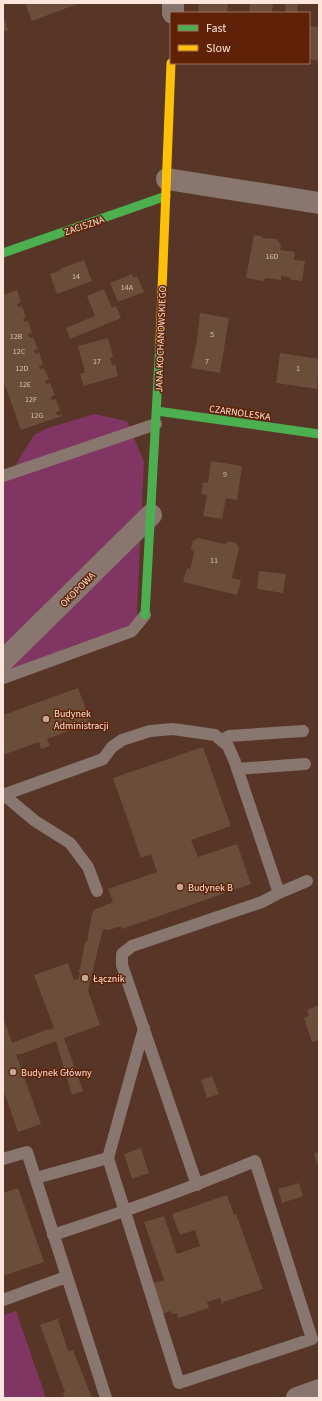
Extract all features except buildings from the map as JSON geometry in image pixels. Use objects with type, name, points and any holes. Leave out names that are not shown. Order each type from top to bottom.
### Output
[{"type":"street","name":"JANA KOCHANOWSKIEGO","points":[[146,615],[157,411],[171,64]]},
{"type":"street","name":"ZACISZNA","points":[[3,253],[166,188],[319,203]]},
{"type":"street","name":"CZARNOLESKA","points":[[157,411],[319,434]]},
{"type":"street","name":"OKOPOWA","points":[[3,661],[151,516]]},
{"type":"street","points":[[297,1398],[319,1390]]},
{"type":"lane","points":[[3,476],[156,424]]},
{"type":"lane","points":[[3,678],[132,632],[146,615]]},
{"type":"lane","points":[[3,795],[103,759],[112,747],[122,740],[150,731],[173,729],[215,735],[228,746],[280,893]]},
{"type":"lane","points":[[221,740],[229,736],[303,731]]},
{"type":"lane","points":[[237,769],[305,764]]},
{"type":"lane","points":[[3,795],[35,820],[70,843],[88,866],[97,891]]},
{"type":"lane","points":[[197,1185],[122,965],[122,954],[132,946],[262,902],[307,881]]},
{"type":"lane","points":[[52,1235],[124,1212],[197,1185],[255,1161],[312,1339],[179,1383],[124,1212],[108,1158],[144,1028]]},
{"type":"lane","points":[[3,1159],[27,1152],[52,1235],[106,1398]]},
{"type":"lane","points":[[36,1178],[108,1158]]},
{"type":"lane","points":[[3,1300],[66,1277]]},
{"type":"shaded area","points":[[94,414],[127,421],[144,462],[136,633],[3,682],[3,472],[14,467],[34,435],[48,428]]},
{"type":"shaded area","points":[[16,1311],[46,1398],[3,1398],[3,1315]]},
{"type":"traffic: fast","points":[[3,253],[166,196]]},
{"type":"traffic: fast","points":[[145,615],[160,341]]},
{"type":"traffic: fast","points":[[157,411],[319,434]]},
{"type":"traffic: slow","points":[[160,341],[171,64]]},
{"type":"place","name":"Budynek Administracji","points":[[46,719]]},
{"type":"place","name":"Budynek B","points":[[180,887]]},
{"type":"place","name":"Łącznik","points":[[85,978]]},
{"type":"place","name":"Budynek Główny","points":[[13,1072]]}]
